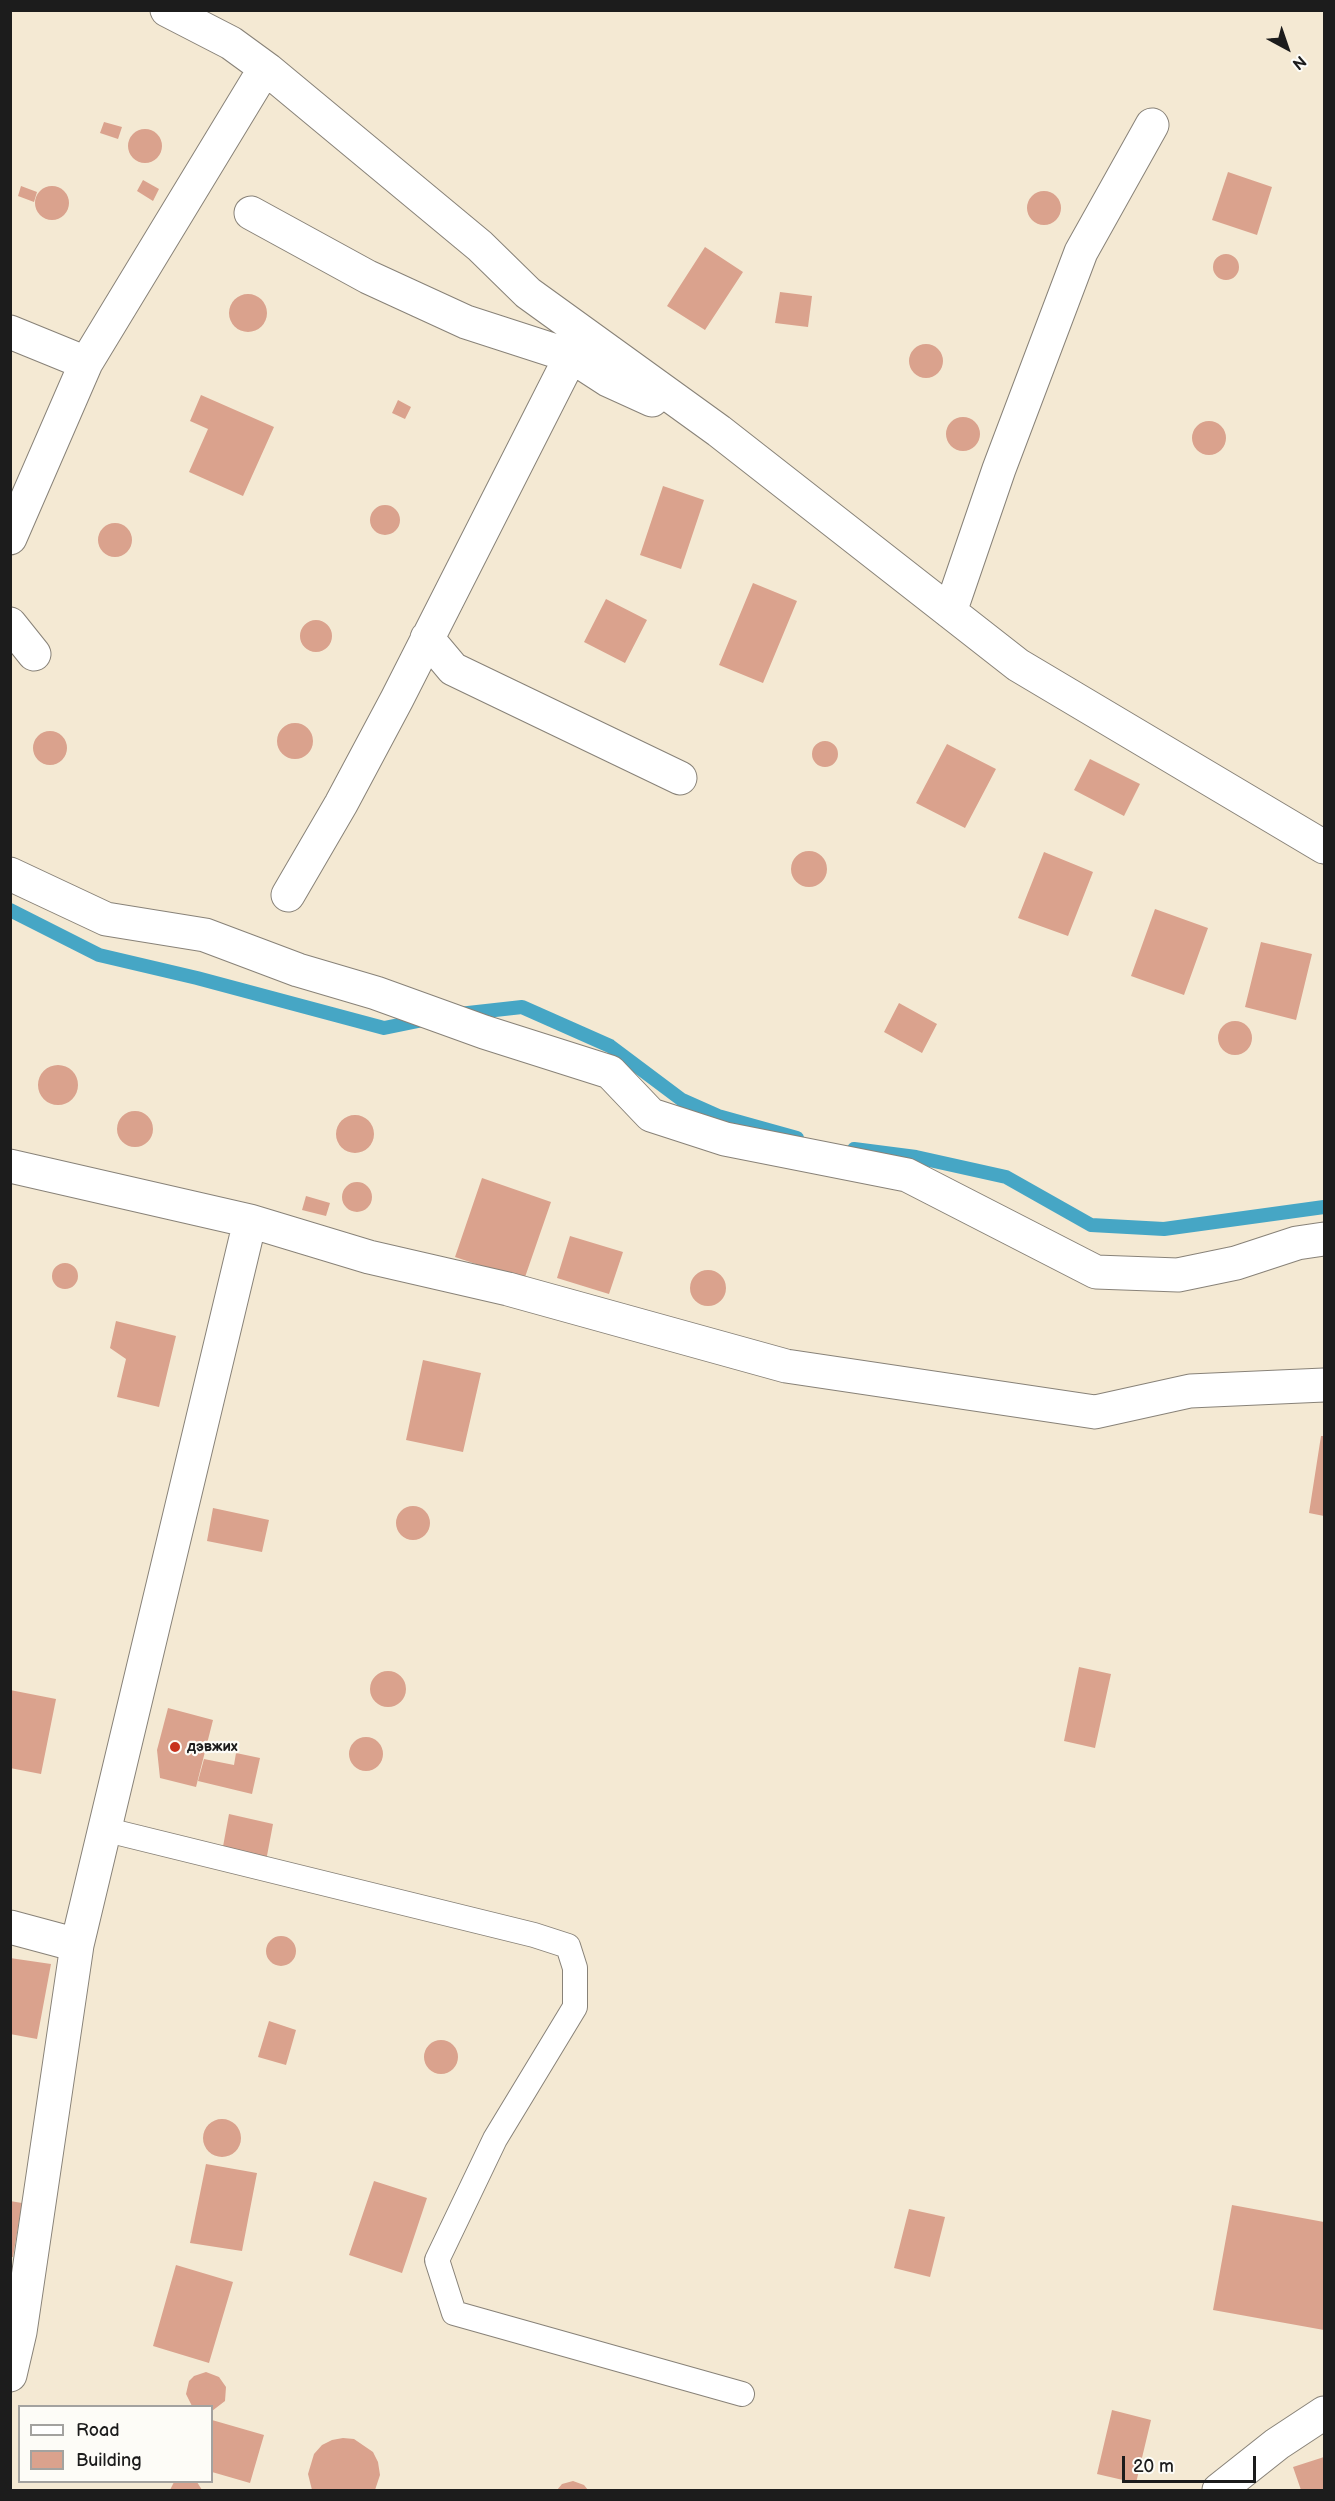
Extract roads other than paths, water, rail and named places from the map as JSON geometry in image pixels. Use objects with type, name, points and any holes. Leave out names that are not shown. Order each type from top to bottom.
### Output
[{"type":"street","points":[[180,13],[231,43],[268,70],[480,246],[528,293],[719,431],[1018,665],[1324,847]]},
{"type":"street","points":[[10,538],[86,363],[256,83],[268,70]]},
{"type":"street","points":[[950,612],[999,469],[1081,252],[1152,125]]},
{"type":"street","points":[[252,213],[368,277],[466,322],[571,356],[608,380],[719,431]]},
{"type":"street","points":[[10,332],[86,363]]},
{"type":"street","points":[[288,895],[342,804],[571,356]]},
{"type":"street","points":[[10,624],[34,654]]},
{"type":"street","points":[[427,638],[453,669],[680,778]]},
{"type":"street","points":[[10,874],[106,919],[205,935],[298,970],[376,993],[484,1032],[610,1072],[651,1115],[725,1139],[907,1175],[1096,1272],[1178,1275],[1236,1263],[1297,1243],[1324,1239]]},
{"type":"street","points":[[10,1166],[250,1221],[369,1257],[508,1289],[786,1366],[1095,1412],[1190,1391],[1324,1385]]},
{"type":"street","points":[[10,2374],[77,1945],[250,1221]]},
{"type":"street","points":[[10,1927],[77,1945]]},
{"type":"street","points":[[1219,2490],[1277,2444],[1324,2413]]},
{"type":"lane","points":[[103,1829],[534,1935],[568,1946],[574,1968],[574,2007],[495,2139],[438,2260],[454,2313],[742,2394]]},
{"type":"waterway","points":[[10,910],[99,955],[197,978],[384,1028],[428,1019]]},
{"type":"waterway","points":[[459,1014],[522,1007],[610,1046],[682,1100],[718,1116],[797,1138]]},
{"type":"waterway","points":[[854,1149],[916,1157],[1006,1177],[1091,1225],[1164,1229],[1324,1207]]},
{"type":"place","name":"дэвжих","points":[[175,1747]]}]
